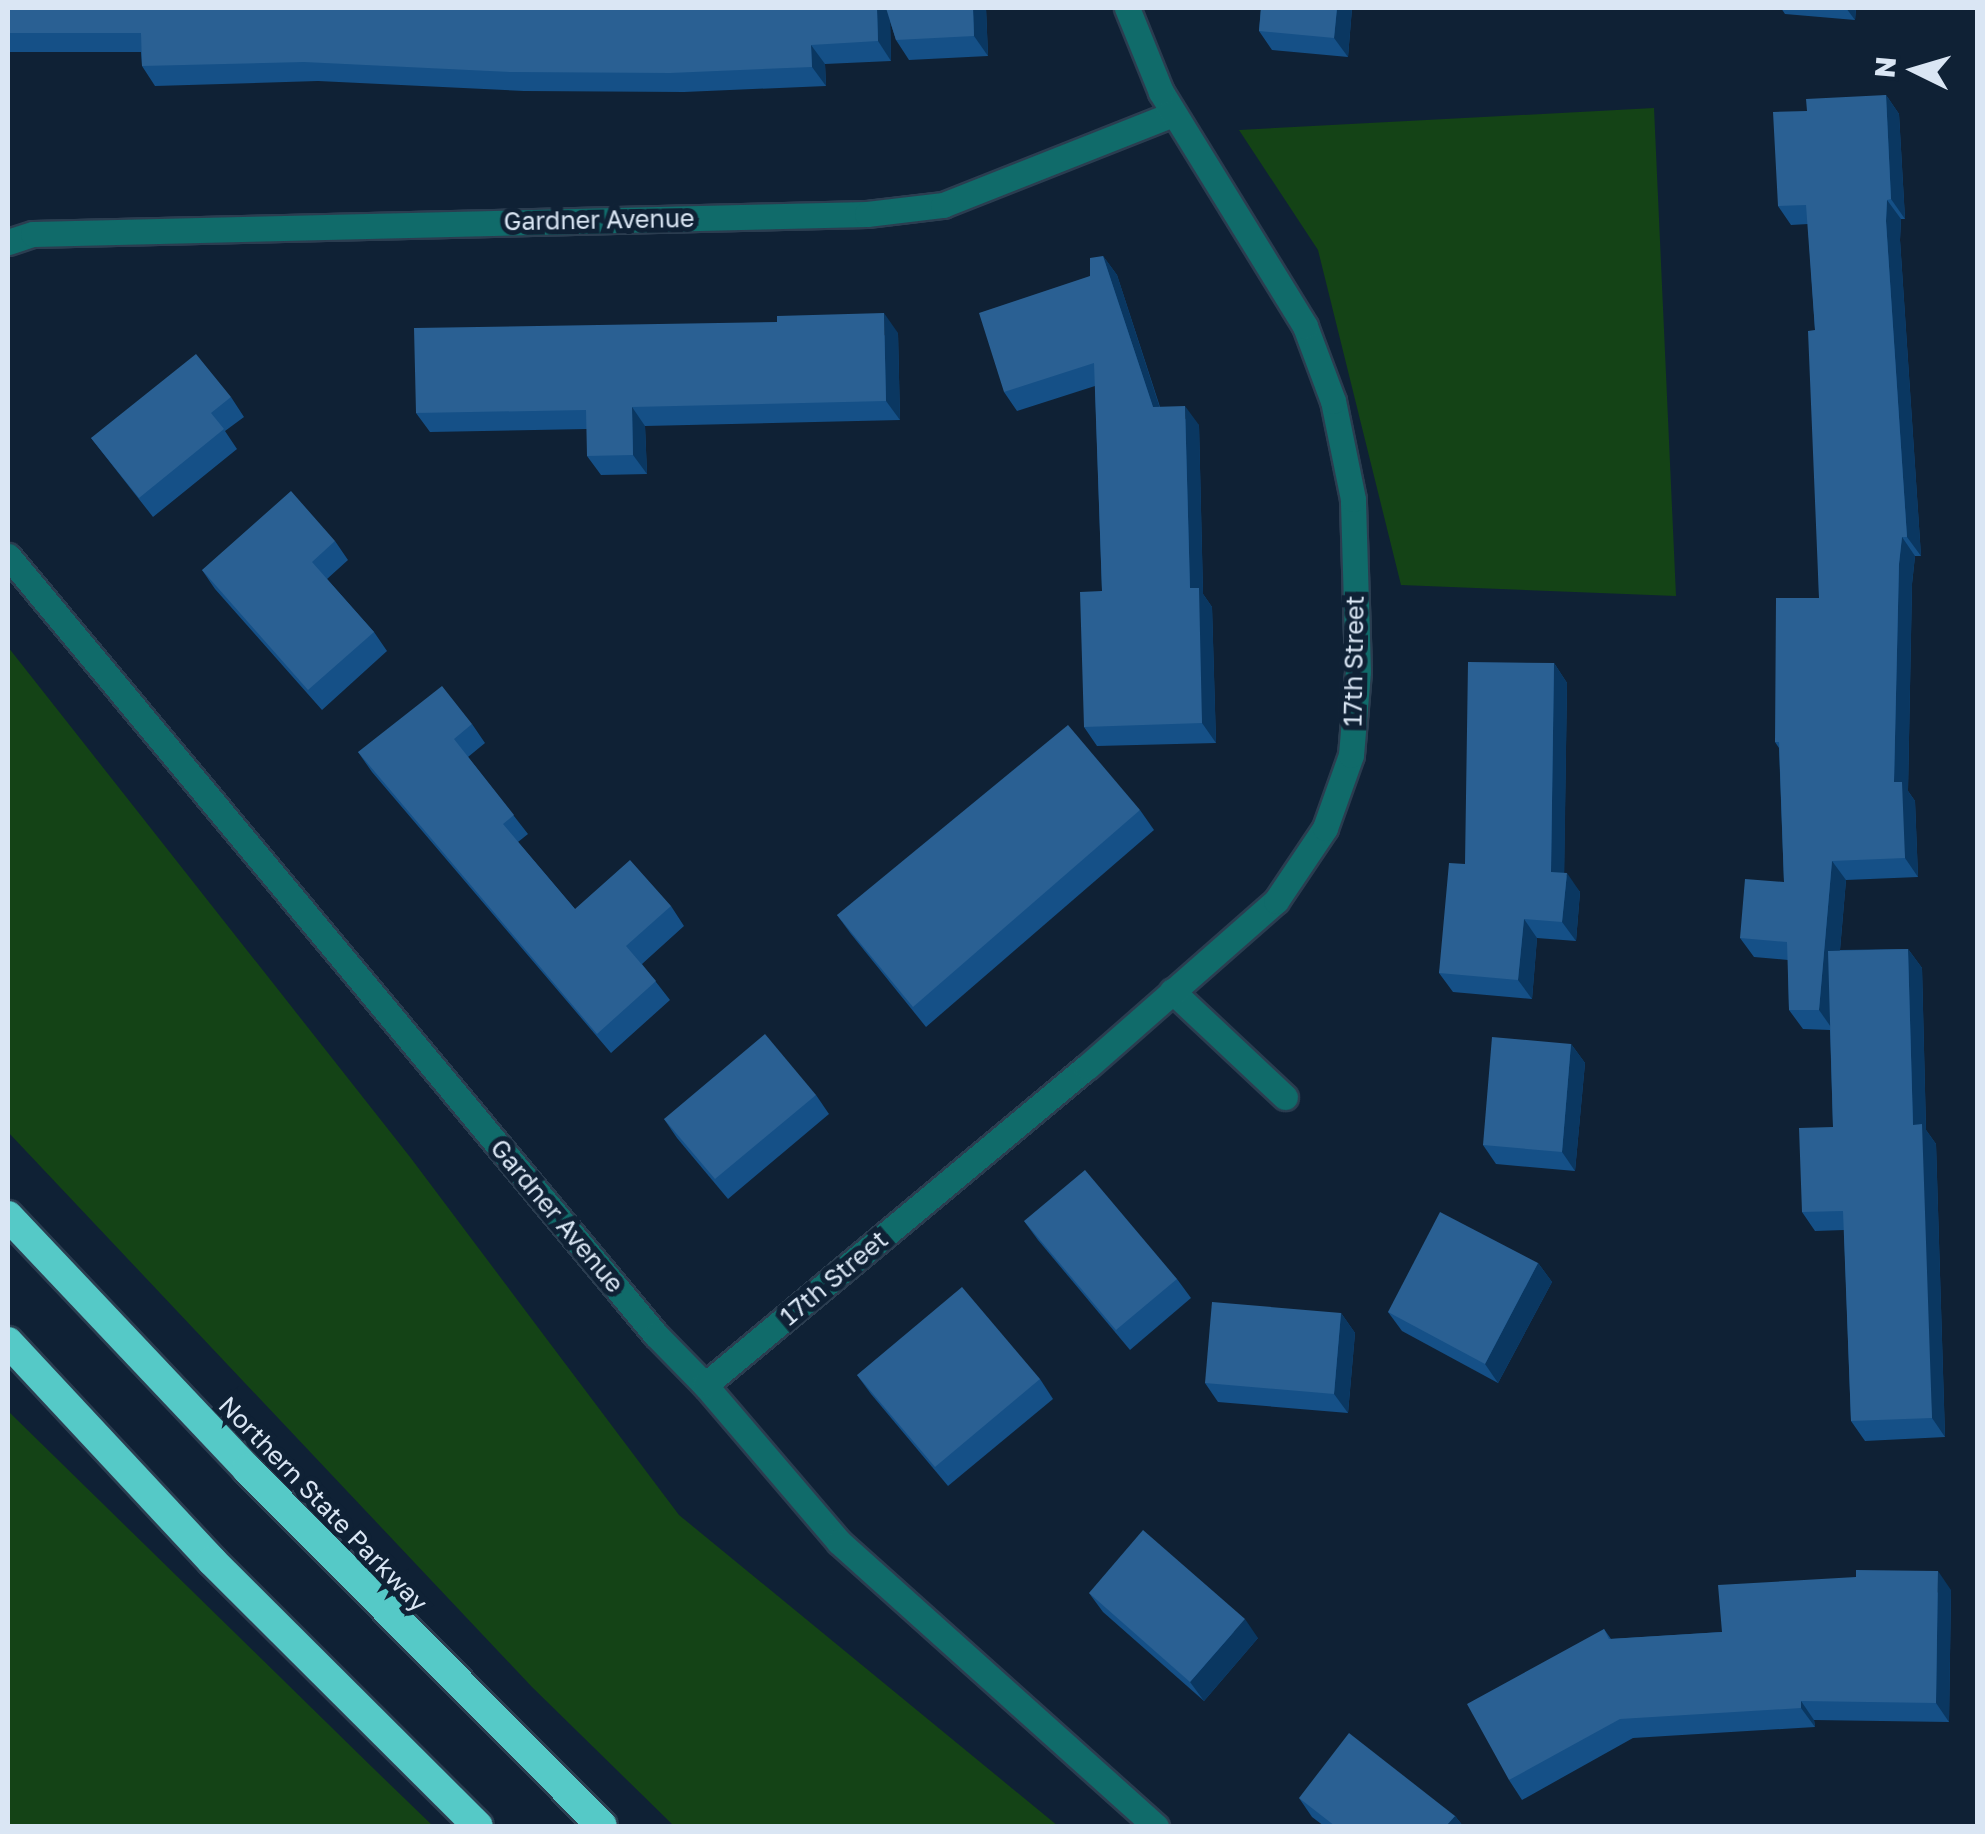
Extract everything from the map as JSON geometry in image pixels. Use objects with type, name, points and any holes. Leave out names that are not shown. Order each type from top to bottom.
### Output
[{"type":"highway","name":"Northern State Parkway","points":[[8,1216],[194,1414],[602,1826]]},
{"type":"highway","points":[[8,1342],[212,1561],[478,1826]]},
{"type":"street","name":"17th Street","points":[[705,1385],[1087,1067],[1276,901],[1325,828],[1351,755],[1358,671],[1353,499],[1333,401],[1305,326],[1174,114],[1127,8]]},
{"type":"street","name":"Gardner Avenue","points":[[8,242],[34,234],[867,214],[943,205],[1174,114]]},
{"type":"street","name":"Gardner Avenue","points":[[8,556],[656,1335],[705,1385],[840,1542],[1156,1826]]},
{"type":"street","points":[[1172,991],[1285,1097]]},
{"type":"green space","points":[[1654,108],[1676,596],[1401,585],[1318,250],[1239,130]]},
{"type":"green space","points":[[8,647],[410,1157],[679,1515],[1058,1826],[674,1826],[532,1687],[8,1132]]},
{"type":"green space","points":[[8,1411],[374,1769],[433,1826],[8,1826]]},
{"type":"building","points":[[8,8],[877,8],[878,41],[811,45],[812,67],[670,73],[510,72],[304,62],[142,66],[141,33],[8,33]]},
{"type":"building","points":[[886,8],[973,8],[974,36],[896,40]]},
{"type":"building","points":[[1261,8],[1337,8],[1334,38],[1259,31]]},
{"type":"building","points":[[1886,95],[1891,199],[1887,200],[1886,221],[1907,537],[1902,537],[1899,564],[1894,782],[1902,782],[1905,858],[1832,861],[1819,1010],[1789,1010],[1787,942],[1740,938],[1745,879],[1784,882],[1779,742],[1775,742],[1776,598],[1819,598],[1808,331],[1815,330],[1806,205],[1778,206],[1773,112],[1807,111],[1806,99]]},
{"type":"building","points":[[1103,256],[1153,407],[1185,406],[1190,588],[1199,588],[1202,723],[1084,727],[1080,592],[1102,591],[1094,363],[1004,392],[979,313],[1090,276],[1090,258]]},
{"type":"building","points":[[884,313],[886,401],[632,407],[633,455],[587,456],[586,410],[416,413],[414,328],[777,322],[777,316]]},
{"type":"building","points":[[196,354],[231,397],[211,413],[224,429],[139,498],[91,438]]},
{"type":"building","points":[[291,491],[335,541],[312,562],[374,632],[308,690],[202,570]]},
{"type":"building","points":[[1468,662],[1554,663],[1551,872],[1567,873],[1562,922],[1524,919],[1518,980],[1439,973],[1449,863],[1465,864]]},
{"type":"building","points":[[442,686],[472,724],[454,739],[514,815],[503,824],[575,909],[630,860],[671,906],[626,946],[656,981],[597,1034],[358,752]]},
{"type":"building","points":[[1068,725],[1140,810],[913,1007],[837,915]]},
{"type":"building","points":[[1908,949],[1913,1125],[1922,1124],[1932,1418],[1851,1421],[1843,1211],[1802,1212],[1799,1128],[1833,1127],[1828,951]]},
{"type":"building","points":[[765,1034],[816,1095],[715,1179],[664,1119]]},
{"type":"building","points":[[1492,1037],[1571,1044],[1562,1152],[1483,1145]]},
{"type":"building","points":[[1085,1170],[1177,1279],[1116,1330],[1024,1221]]},
{"type":"building","points":[[1440,1212],[1538,1263],[1485,1364],[1388,1312]]},
{"type":"building","points":[[962,1287],[1040,1379],[935,1467],[857,1375]]},
{"type":"building","points":[[1212,1302],[1341,1313],[1334,1394],[1205,1383]]},
{"type":"building","points":[[1143,1530],[1245,1619],[1190,1682],[1089,1593]]},
{"type":"building","points":[[1856,1570],[1938,1571],[1936,1703],[1801,1701],[1801,1708],[1620,1719],[1509,1780],[1467,1704],[1604,1629],[1609,1639],[1722,1632],[1718,1585],[1856,1577]]},
{"type":"building","points":[[1349,1733],[1455,1816],[1446,1826],[1335,1826],[1299,1798]]}]
